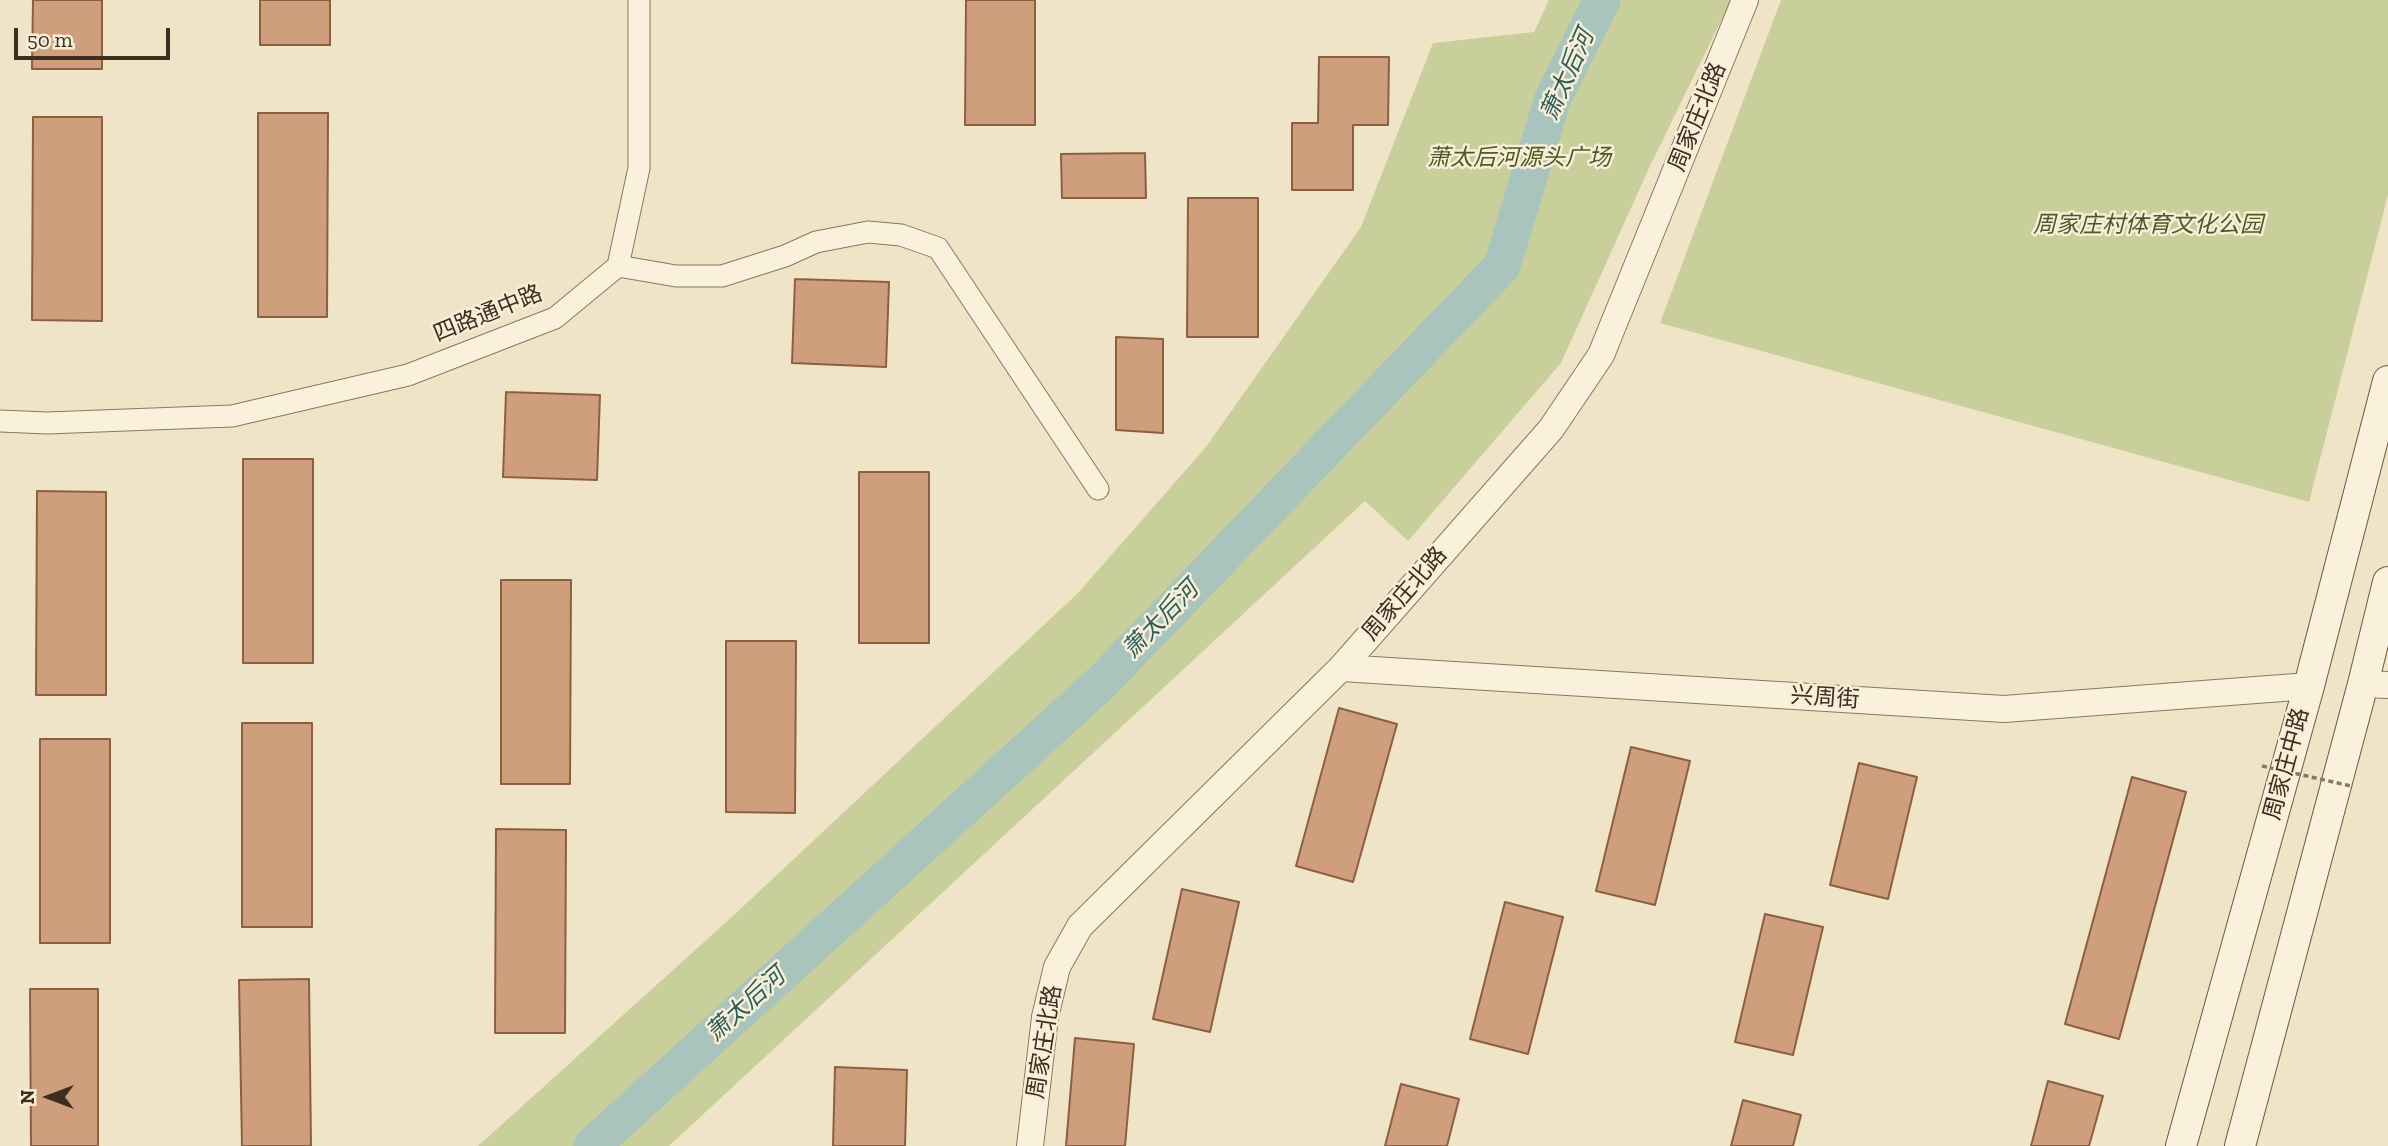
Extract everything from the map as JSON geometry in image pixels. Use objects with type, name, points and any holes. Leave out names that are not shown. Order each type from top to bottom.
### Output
[{"type":"main road","name":"周家庄中路","points":[[2182,1146],[2309,686],[2388,381]]},
{"type":"main road","points":[[2240,1146],[2376,685],[2388,582]]},
{"type":"street","points":[[639,0],[639,168],[618,265],[676,276],[722,276],[785,257],[816,242],[868,232],[901,235],[938,248],[1098,489]]},
{"type":"street","name":"周家庄北路","points":[[1030,1146],[1045,1017],[1057,967],[1080,926],[1341,668],[1551,429],[1601,355],[1745,0]]},
{"type":"street","name":"四路通中路","points":[[0,421],[47,423],[232,416],[408,374],[555,318],[618,265]]},
{"type":"street","name":"兴周街","points":[[1341,668],[2004,709],[2309,686]]},
{"type":"path","points":[[2262,766],[2351,786]]},
{"type":"green space","name":"萧太后河源头广场","points":[[1549,0],[1731,0],[1650,166],[1561,363],[1408,541],[1365,501],[669,1146],[478,1146],[734,915],[1078,593],[1206,447],[1361,227],[1433,43],[1534,32]]},
{"type":"green space","name":"周家庄村体育文化公园","points":[[1781,0],[2388,0],[2388,195],[2309,502],[1660,323]]},
{"type":"building","points":[[33,0],[102,0],[102,69],[32,69]]},
{"type":"building","points":[[260,0],[330,0],[330,45],[260,45]]},
{"type":"building","points":[[966,0],[1035,0],[1035,125],[965,125]]},
{"type":"building","points":[[1319,57],[1389,57],[1388,125],[1353,125],[1353,190],[1292,190],[1292,123],[1318,123]]},
{"type":"building","points":[[258,113],[328,113],[327,317],[258,317]]},
{"type":"building","points":[[33,117],[102,117],[102,321],[32,320]]},
{"type":"building","points":[[1145,153],[1146,198],[1062,198],[1061,154]]},
{"type":"building","points":[[1188,198],[1258,198],[1258,337],[1187,337]]},
{"type":"building","points":[[795,279],[889,282],[886,367],[792,363]]},
{"type":"building","points":[[1116,337],[1163,339],[1163,433],[1116,430]]},
{"type":"building","points":[[506,392],[600,395],[597,480],[503,477]]},
{"type":"building","points":[[243,459],[313,459],[313,663],[243,663]]},
{"type":"building","points":[[859,472],[929,472],[929,643],[859,643]]},
{"type":"building","points":[[37,491],[106,492],[106,695],[36,695]]},
{"type":"building","points":[[501,580],[571,580],[570,784],[501,784]]},
{"type":"building","points":[[726,641],[796,641],[795,813],[726,812]]},
{"type":"building","points":[[1339,708],[1397,724],[1353,882],[1296,866]]},
{"type":"building","points":[[242,723],[312,723],[312,927],[242,927]]},
{"type":"building","points":[[40,739],[110,739],[110,943],[40,943]]},
{"type":"building","points":[[1631,747],[1690,761],[1655,905],[1596,891]]},
{"type":"building","points":[[1859,763],[1917,777],[1888,899],[1830,885]]},
{"type":"building","points":[[2132,777],[2186,792],[2119,1039],[2065,1024]]},
{"type":"building","points":[[496,829],[566,830],[565,1033],[495,1033]]},
{"type":"building","points":[[1182,889],[1239,902],[1210,1032],[1153,1019]]},
{"type":"building","points":[[1505,902],[1563,917],[1528,1054],[1470,1039]]},
{"type":"building","points":[[1765,914],[1823,927],[1793,1055],[1735,1042]]},
{"type":"building","points":[[309,979],[311,1146],[242,1146],[239,980]]},
{"type":"building","points":[[30,989],[98,989],[98,1146],[31,1146]]},
{"type":"building","points":[[1075,1038],[1134,1044],[1125,1146],[1066,1146]]},
{"type":"building","points":[[835,1067],[907,1070],[905,1146],[833,1146]]},
{"type":"building","points":[[2048,1081],[2103,1096],[2089,1146],[2031,1146]]},
{"type":"building","points":[[1401,1084],[1459,1099],[1447,1146],[1385,1146]]},
{"type":"building","points":[[1743,1100],[1801,1115],[1793,1146],[1731,1146]]},
{"type":"waterway","name":"萧太后河","points":[[592,1146],[1103,681],[1502,266],[1553,98],[1602,0]]}]
